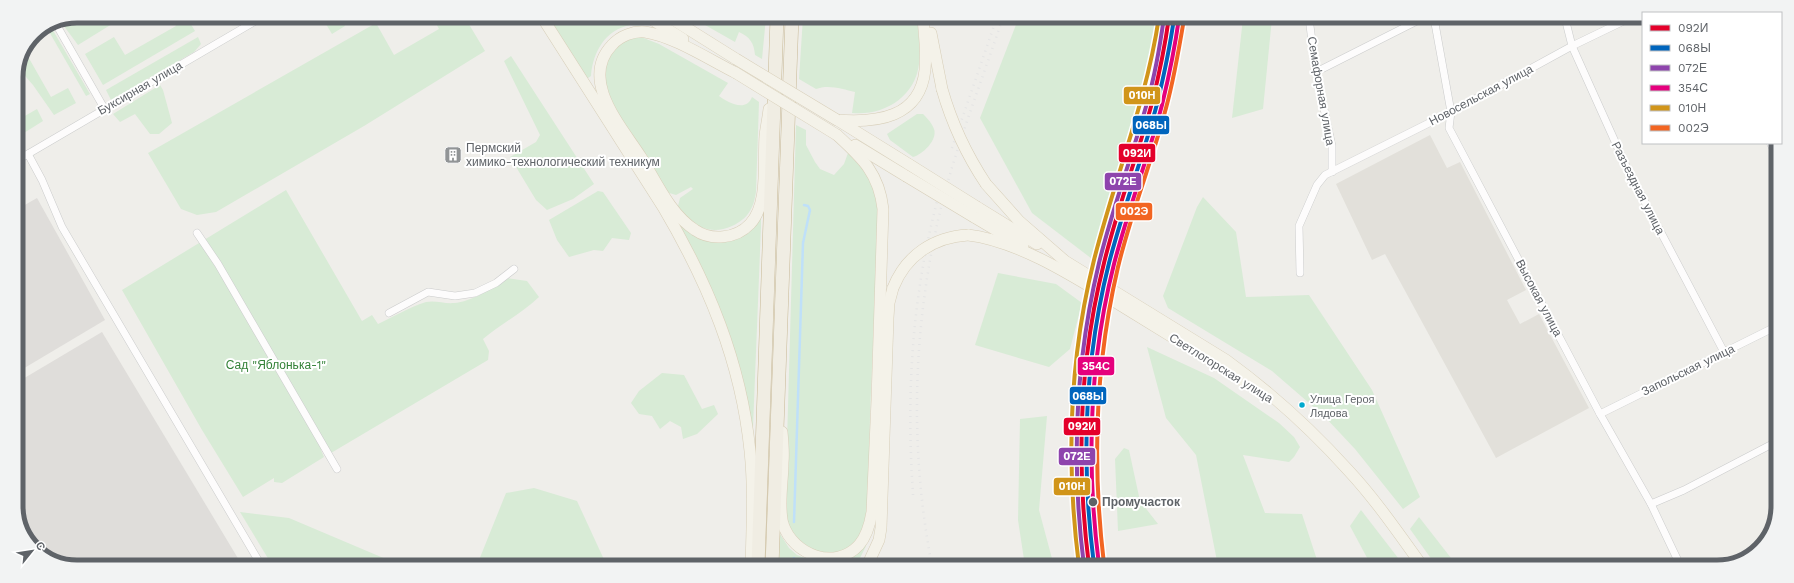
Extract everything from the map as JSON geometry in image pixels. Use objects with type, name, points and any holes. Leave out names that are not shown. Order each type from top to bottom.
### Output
[{"type":"highway","points":[[758,560],[776,23]]},
{"type":"highway","points":[[772,560],[792,23]]},
{"type":"main road","points":[[546,23],[663,207],[696,267],[714,307],[731,353],[740,386],[750,450],[753,489],[751,560]]},
{"type":"main road","points":[[657,23],[837,135],[908,171]]},
{"type":"main road","points":[[679,23],[837,120],[908,171],[1063,265]]},
{"type":"main road","points":[[682,23],[696,34]]},
{"type":"main road","points":[[837,120],[868,121],[890,117],[898,113],[914,99],[923,83],[925,71],[926,51],[924,23]]},
{"type":"main road","points":[[930,23],[942,89],[948,112],[958,136],[986,184],[1019,221],[1063,265]]},
{"type":"main road","points":[[736,73],[668,39],[644,32],[632,33],[614,43],[602,59],[599,70],[599,80],[611,110],[671,204],[683,220],[695,230],[706,236],[715,238],[730,236],[744,229],[756,216],[760,207],[762,196],[765,135],[775,69]]},
{"type":"main road","points":[[779,358],[784,460],[781,515],[782,523],[790,539],[808,554],[827,558],[844,556],[852,551],[863,539],[869,525],[872,512],[878,384],[883,209],[882,195],[877,180],[861,157],[837,135]]},
{"type":"main road","points":[[870,560],[877,546],[881,528],[889,303],[893,288],[903,268],[921,250],[929,245],[946,238],[968,235],[999,242],[1063,265]]},
{"type":"main road","name":"Светлогорская улица","points":[[1063,265],[1159,324],[1226,360],[1247,376],[1285,408],[1349,471],[1374,501],[1418,560]]},
{"type":"street","name":"Буксирная улица","points":[[23,157],[104,108],[252,23]]},
{"type":"street","name":"Семафорная улица","points":[[1310,23],[1316,72],[1332,146],[1332,172]]},
{"type":"street","points":[[1316,72],[1413,23]]},
{"type":"street","name":"Высокая улица","points":[[1435,23],[1450,112],[1449,128],[1600,414],[1651,504],[1678,560]]},
{"type":"street","name":"Разъездная улица","points":[[1566,23],[1572,46],[1626,166],[1724,352]]},
{"type":"street","name":"Новосельская улица","points":[[1332,172],[1450,112],[1572,46],[1620,23]]},
{"type":"street","points":[[57,27],[104,108]]},
{"type":"street","points":[[28,154],[42,180],[62,227],[257,560]]},
{"type":"street","points":[[1300,273],[1298,226],[1318,184],[1325,175],[1332,172]]},
{"type":"street","points":[[197,233],[218,264],[337,469]]},
{"type":"street","points":[[389,313],[428,292],[455,296],[475,293],[496,283],[514,269]]},
{"type":"street","name":"Запольская улица","points":[[1600,414],[1771,329]]},
{"type":"street","points":[[1651,504],[1684,490],[1771,445]]},
{"type":"shaded area","points":[[1430,135],[1447,168],[1460,162],[1526,290],[1507,300],[1520,324],[1539,314],[1589,408],[1496,458],[1385,254],[1372,260],[1336,184]]},
{"type":"shaded area","points":[[37,198],[105,320],[23,369],[23,206]]},
{"type":"shaded area","points":[[102,332],[239,560],[70,560],[52,554],[52,531],[29,531],[23,510],[23,379]]},
{"type":"green space","points":[[77,23],[114,23],[78,45],[63,25]]},
{"type":"green space","points":[[174,23],[190,23],[195,31],[103,85],[85,54],[114,37],[125,55],[176,26]]},
{"type":"green space","points":[[325,23],[344,23],[345,26],[332,34]]},
{"type":"green space","points":[[376,23],[394,55],[439,29],[436,23],[468,23],[485,51],[364,126],[216,212],[197,215],[181,209],[148,153]]},
{"type":"green space","points":[[552,23],[640,23],[642,25],[630,25],[621,28],[607,37],[602,43],[594,59],[591,76],[588,78],[585,76]]},
{"type":"green space","points":[[702,23],[765,23],[762,59],[755,55],[754,47],[751,41],[743,34],[739,32],[735,42]]},
{"type":"green space","points":[[803,23],[918,23],[920,58],[916,76],[904,95],[886,108],[864,113],[852,113],[855,92],[830,87],[816,89],[799,79]]},
{"type":"green space","points":[[1017,23],[1156,23],[1152,58],[1096,262],[1032,213],[980,118]]},
{"type":"green space","points":[[1242,23],[1272,23],[1263,109],[1232,118]]},
{"type":"green space","points":[[52,29],[90,94],[86,96],[49,31]]},
{"type":"green space","points":[[198,37],[201,44],[194,52],[111,100],[106,90]]},
{"type":"green space","points":[[626,37],[641,37],[659,44],[728,83],[719,96],[731,103],[736,105],[745,104],[749,102],[752,97],[759,102],[756,192],[750,210],[738,223],[724,229],[716,230],[701,227],[688,219],[678,206],[680,198],[693,189],[691,187],[676,195],[666,192],[609,100],[602,66],[609,52]]},
{"type":"green space","points":[[27,55],[51,97],[68,88],[76,103],[54,115],[23,74]]},
{"type":"green space","points":[[511,56],[594,184],[573,199],[547,210],[536,200],[510,157],[536,142],[540,135],[504,61]]},
{"type":"green space","points":[[160,85],[163,90],[172,123],[159,134],[150,134],[135,114],[120,122],[113,114]]},
{"type":"green space","points":[[37,109],[43,121],[23,134],[23,117]]},
{"type":"green space","points":[[917,114],[923,114],[928,119],[935,133],[934,138],[925,150],[913,157],[890,140],[887,134]]},
{"type":"green space","points":[[796,125],[806,130],[806,145],[820,169],[834,175],[844,164],[848,153],[866,173],[877,197],[877,245],[870,416],[868,512],[863,531],[853,545],[839,553],[819,554],[797,539],[788,525],[785,512]]},
{"type":"green space","name":"Сад \"Яблонька-1\"","points":[[286,190],[362,321],[372,315],[378,324],[426,302],[461,302],[489,290],[507,278],[527,281],[539,297],[483,339],[489,351],[488,360],[331,453],[327,447],[321,450],[324,457],[282,483],[274,482],[274,478],[243,497],[202,430],[122,290]]},
{"type":"green space","points":[[598,191],[603,192],[631,233],[629,240],[612,238],[603,251],[594,250],[569,257],[557,240],[549,220]]},
{"type":"green space","points":[[1203,197],[1236,232],[1246,297],[1309,295],[1372,390],[1420,497],[1403,509],[1355,449],[1324,416],[1272,371],[1168,308],[1163,296],[1197,207]]},
{"type":"green space","points":[[761,212],[752,452],[748,421],[680,225],[694,236],[705,241],[717,242],[732,234]]},
{"type":"green space","points":[[998,273],[1056,284],[1082,303],[1070,349],[1049,367],[975,345]]},
{"type":"green space","points":[[1147,347],[1214,378],[1279,423],[1294,437],[1300,447],[1289,462],[1243,455],[1265,513],[1302,514],[1317,560],[1217,560],[1196,455],[1166,418]]},
{"type":"green space","points":[[662,373],[684,375],[702,409],[714,405],[718,414],[697,434],[683,439],[681,427],[670,421],[660,429],[652,416],[639,414],[631,403],[639,391]]},
{"type":"green space","points":[[1047,416],[1039,510],[1052,560],[1024,560],[1018,520],[1020,419]]},
{"type":"green space","points":[[1124,448],[1129,450],[1140,501],[1158,524],[1118,531],[1115,459]]},
{"type":"green space","points":[[534,488],[577,501],[604,560],[479,560],[506,493]]},
{"type":"green space","points":[[1361,510],[1400,560],[1368,560],[1350,526]]},
{"type":"green space","points":[[240,512],[289,518],[388,560],[269,560]]},
{"type":"green space","points":[[1419,517],[1453,560],[1432,560],[1410,529]]},
{"type":"green space","points":[[780,534],[789,548],[797,555],[810,560],[779,560]]},
{"type":"green space","points":[[866,544],[859,560],[835,560]]},
{"type":"waterway","points":[[794,522],[803,243],[810,210],[808,206],[804,205]]},
{"type":"railway","points":[[952,148],[995,23]]},
{"type":"railway","points":[[931,560],[924,519],[919,472],[917,425],[920,331],[926,284],[934,238],[951,170],[1001,23]]},
{"type":"railway","points":[[913,495],[910,417],[913,341],[923,266],[940,190]]},
{"type":"transit line","name":"010Н","points":[[1078,560],[1072,489],[1071,451],[1072,412],[1079,336],[1094,260],[1138,110],[1158,23]]},
{"type":"transit line","name":"072Е","points":[[1083,560],[1077,490],[1077,452],[1080,376],[1085,338],[1099,263],[1150,92],[1163,23]]},
{"type":"transit line","name":"092И","points":[[1088,560],[1082,490],[1081,451],[1082,413],[1089,338],[1109,243],[1152,103],[1162,60],[1168,23]]},
{"type":"transit line","name":"068Ы","points":[[1093,560],[1087,489],[1086,451],[1087,413],[1094,338],[1109,263],[1157,104],[1167,61],[1173,23]]},
{"type":"transit line","name":"354С","points":[[1098,560],[1092,489],[1091,451],[1092,414],[1099,339],[1114,264],[1162,105],[1172,62],[1178,23]]},
{"type":"transit line","name":"002Э","points":[[1104,560],[1100,527],[1097,452],[1100,378],[1104,341],[1118,267],[1166,108],[1174,75],[1183,23]]},
{"type":"place","name":"Пермский химико-технологический техникум","points":[[453,155]]},
{"type":"place","name":"Улица Героя Лядова","points":[[1302,405]]},
{"type":"place","name":"Промучасток","points":[[1093,502]]}]
